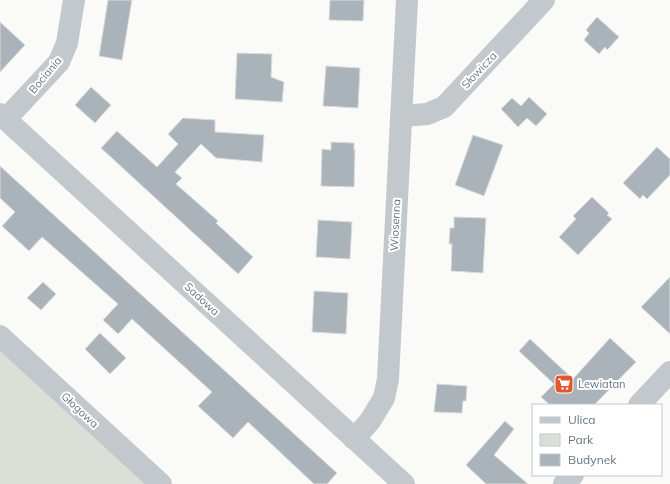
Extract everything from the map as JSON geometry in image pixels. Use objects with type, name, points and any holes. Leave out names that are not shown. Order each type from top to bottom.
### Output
[{"type":"street","name":"Bociania","points":[[3,116],[59,62],[67,43],[74,0]]},
{"type":"street","name":"Wiosenna","points":[[354,439],[370,421],[384,398],[388,380],[407,0]]},
{"type":"street","name":"Słowicza","points":[[401,116],[427,114],[444,107],[544,0]]},
{"type":"street","name":"Sadowa","points":[[3,116],[404,484]]},
{"type":"street","name":"Głogowa","points":[[0,336],[161,484]]},
{"type":"street","points":[[640,404],[670,372]]},
{"type":"street","points":[[564,484],[572,476]]},
{"type":"green space","points":[[0,345],[154,484],[0,484]]},
{"type":"building","points":[[108,0],[132,0],[122,60],[99,56]]},
{"type":"building","points":[[330,0],[364,0],[363,21],[329,20]]},
{"type":"building","points":[[597,17],[619,37],[607,50],[605,47],[599,54],[584,40],[589,33],[586,30]]},
{"type":"building","points":[[0,22],[25,45],[0,72]]},
{"type":"building","points":[[237,53],[272,54],[271,77],[284,82],[282,102],[235,99]]},
{"type":"building","points":[[326,66],[360,68],[358,108],[323,106]]},
{"type":"building","points":[[91,87],[111,105],[95,123],[75,105]]},
{"type":"building","points":[[529,97],[547,114],[536,126],[527,118],[518,127],[501,109],[512,98],[521,106]]},
{"type":"building","points":[[183,118],[215,120],[215,132],[264,135],[262,162],[216,158],[201,144],[175,172],[182,178],[176,184],[218,221],[216,223],[253,257],[238,274],[101,148],[117,131],[157,167],[178,144],[168,134]]},
{"type":"building","points":[[473,135],[503,145],[484,196],[455,185]]},
{"type":"building","points":[[331,142],[354,143],[354,187],[321,186],[322,149],[331,150]]},
{"type":"building","points":[[657,147],[670,159],[670,175],[647,199],[643,195],[640,199],[623,183]]},
{"type":"building","points":[[0,166],[337,473],[327,484],[314,484],[248,422],[233,438],[198,406],[212,392],[132,319],[118,334],[103,320],[118,304],[42,237],[29,251],[2,226],[15,212],[0,198]]},
{"type":"building","points":[[592,197],[609,213],[607,215],[612,219],[578,255],[559,237],[576,219],[573,216]]},
{"type":"building","points":[[454,217],[486,218],[483,273],[451,271],[452,244],[449,244],[450,228],[454,228]]},
{"type":"building","points":[[318,220],[352,222],[350,259],[316,257]]},
{"type":"building","points":[[670,277],[670,334],[641,307]]},
{"type":"building","points":[[43,282],[56,294],[41,310],[27,298]]},
{"type":"building","points":[[314,291],[348,293],[346,334],[312,332]]},
{"type":"building","points":[[100,333],[126,358],[110,374],[85,349]]},
{"type":"building","points":[[610,338],[636,362],[595,404],[549,404],[541,397],[554,384],[519,351],[530,339],[573,379]]},
{"type":"building","points":[[437,384],[467,386],[466,401],[463,401],[462,413],[434,412]]},
{"type":"building","points":[[505,421],[514,429],[494,455],[528,484],[486,484],[466,465]]},
{"type":"place","name":"Lewiatan","points":[[564,384]]}]
